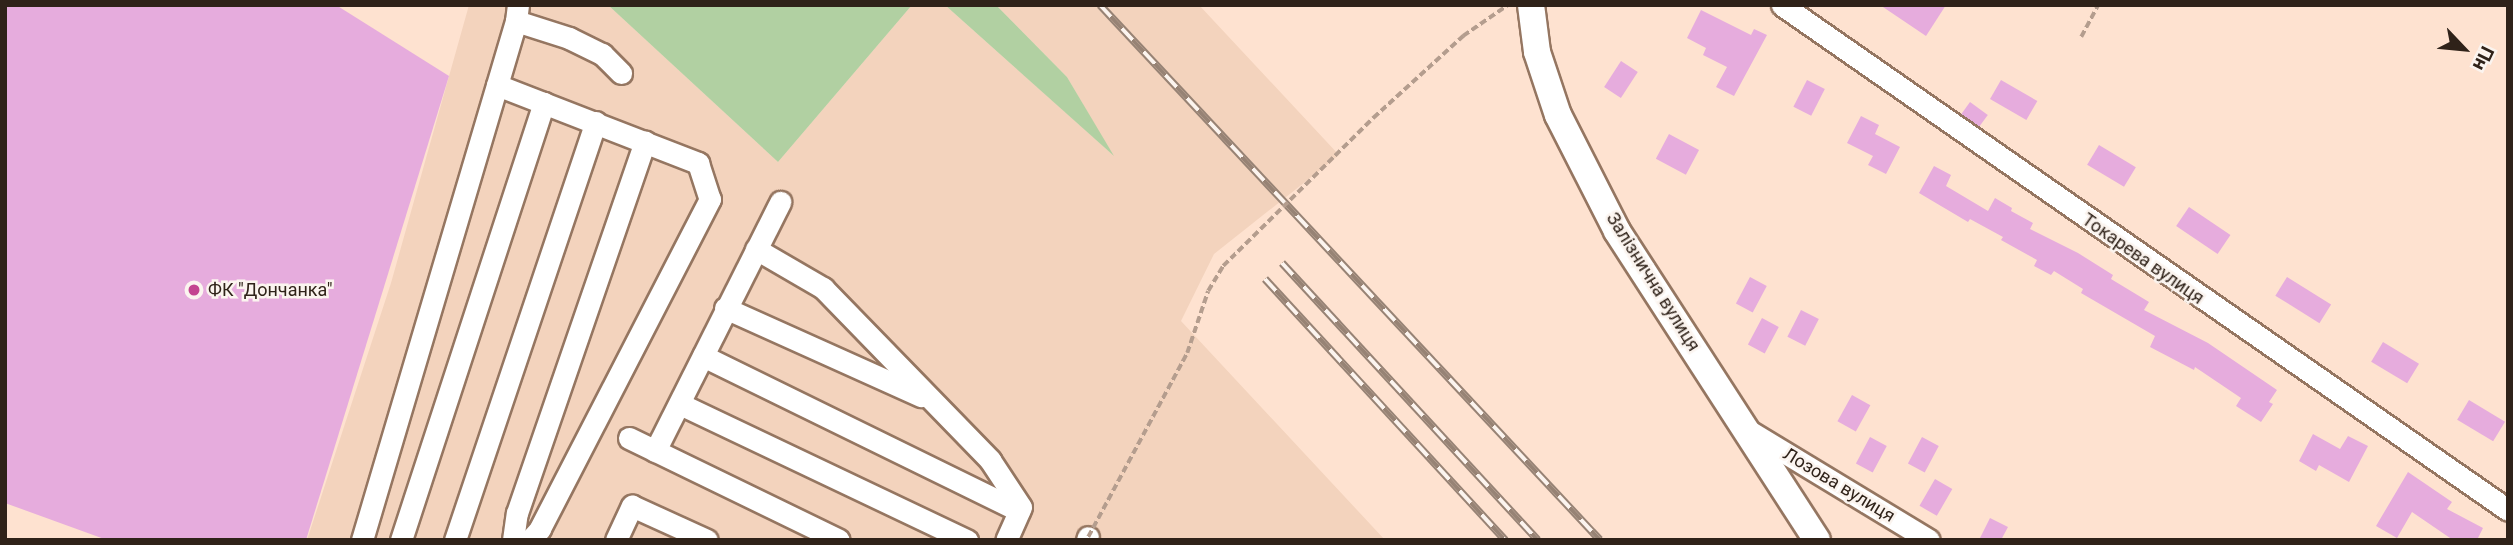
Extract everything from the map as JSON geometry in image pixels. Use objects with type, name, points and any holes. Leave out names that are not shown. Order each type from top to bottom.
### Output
[{"type":"main road","name":"Залізнична вулиця","points":[[1531,5],[1536,52],[1558,115],[1617,230],[1817,540]]},
{"type":"street","name":"Токарева вулиця","points":[[1782,5],[2508,510]]},
{"type":"street","points":[[362,540],[517,13],[602,54],[621,73]]},
{"type":"street","points":[[497,85],[698,163],[710,200],[540,529],[530,540]]},
{"type":"street","points":[[401,540],[544,103]]},
{"type":"street","points":[[455,540],[596,122]]},
{"type":"street","points":[[513,540],[517,513],[645,141]]},
{"type":"street","points":[[655,451],[780,202]]},
{"type":"street","points":[[756,248],[823,288],[990,460],[1021,507],[1006,540]]},
{"type":"street","points":[[725,308],[933,401]]},
{"type":"street","points":[[703,356],[1019,511]]},
{"type":"street","points":[[680,404],[967,540]]},
{"type":"street","name":"Лозова вулиця","points":[[1749,431],[1929,540]]},
{"type":"street","points":[[629,438],[839,540]]},
{"type":"street","points":[[616,540],[632,506],[707,540]]},
{"type":"path","points":[[1088,539],[1187,353],[1208,291],[1223,266],[1300,187],[1393,100],[1463,36],[1508,5]]},
{"type":"path","points":[[2081,37],[2098,5]]},
{"type":"shaded area","points":[[469,5],[608,5],[778,162],[912,5],[945,5],[1112,154],[1067,77],[996,5],[1199,5],[1339,155],[1214,254],[1181,321],[1385,540],[307,540],[391,283]]},
{"type":"green space","points":[[608,5],[912,5],[778,162]]},
{"type":"green space","points":[[945,5],[996,5],[1067,77],[1114,156]]},
{"type":"building","name":"ФК \"Дончанка\"","points":[[5,5],[336,5],[449,76],[306,540],[107,540],[5,503]]},
{"type":"building","points":[[1880,5],[1946,5],[1926,36]]},
{"type":"building","points":[[1701,10],[1751,35],[1754,29],[1767,35],[1734,96],[1716,87],[1727,67],[1703,55],[1706,48],[1687,38]]},
{"type":"building","points":[[1621,61],[1638,72],[1621,98],[1604,87]]},
{"type":"building","points":[[1807,80],[1825,89],[1811,116],[1793,107]]},
{"type":"building","points":[[2001,80],[2037,101],[2026,120],[1990,99]]},
{"type":"building","points":[[1970,102],[1988,115],[1979,127],[1961,114]]},
{"type":"building","points":[[1861,116],[1879,125],[1875,134],[1900,147],[1886,174],[1868,165],[1873,156],[1847,143]]},
{"type":"building","points":[[1669,134],[1699,150],[1686,175],[1656,159]]},
{"type":"building","points":[[2099,145],[2136,167],[2124,187],[2087,165]]},
{"type":"building","points":[[1934,166],[1951,175],[1946,186],[1988,211],[1995,198],[2012,208],[2011,211],[2033,223],[2030,229],[2078,253],[2113,275],[2111,279],[2149,302],[2144,310],[2208,343],[2277,390],[2269,402],[2273,404],[2261,422],[2236,406],[2241,398],[2195,367],[2194,370],[2150,347],[2155,336],[2081,293],[2083,289],[2054,271],[2051,275],[2034,266],[2037,260],[2001,240],[2003,237],[1970,219],[1968,222],[1919,193]]},
{"type":"building","points":[[2189,207],[2230,235],[2218,254],[2176,226]]},
{"type":"building","points":[[1750,277],[1767,286],[1753,312],[1736,303]]},
{"type":"building","points":[[2287,277],[2331,305],[2319,323],[2275,296]]},
{"type":"building","points":[[1801,310],[1819,319],[1805,346],[1787,337]]},
{"type":"building","points":[[1762,318],[1779,327],[1765,353],[1748,344]]},
{"type":"building","points":[[2383,342],[2419,364],[2407,383],[2371,362]]},
{"type":"building","points":[[1852,395],[1870,405],[1856,431],[1837,421]]},
{"type":"building","points":[[2469,400],[2505,422],[2493,441],[2457,420]]},
{"type":"building","points":[[2313,434],[2340,449],[2348,436],[2368,446],[2349,482],[2319,465],[2316,471],[2299,461]]},
{"type":"building","points":[[1870,437],[1887,446],[1873,472],[1856,463]]},
{"type":"building","points":[[1922,437],[1939,446],[1925,472],[1908,463]]},
{"type":"building","points":[[2408,472],[2452,502],[2447,509],[2483,528],[2477,540],[2453,540],[2412,512],[2397,538],[2376,526]]},
{"type":"building","points":[[1935,479],[1952,489],[1937,516],[1920,506]]},
{"type":"building","points":[[1990,518],[2008,527],[2001,540],[1979,540]]},
{"type":"railway","points":[[1100,5],[1600,540]]},
{"type":"railway","points":[[1282,263],[1538,540]]},
{"type":"railway","points":[[1265,279],[1505,540]]},
{"type":"place","name":"ФК \"Дончанка\"","points":[[194,290]]}]
